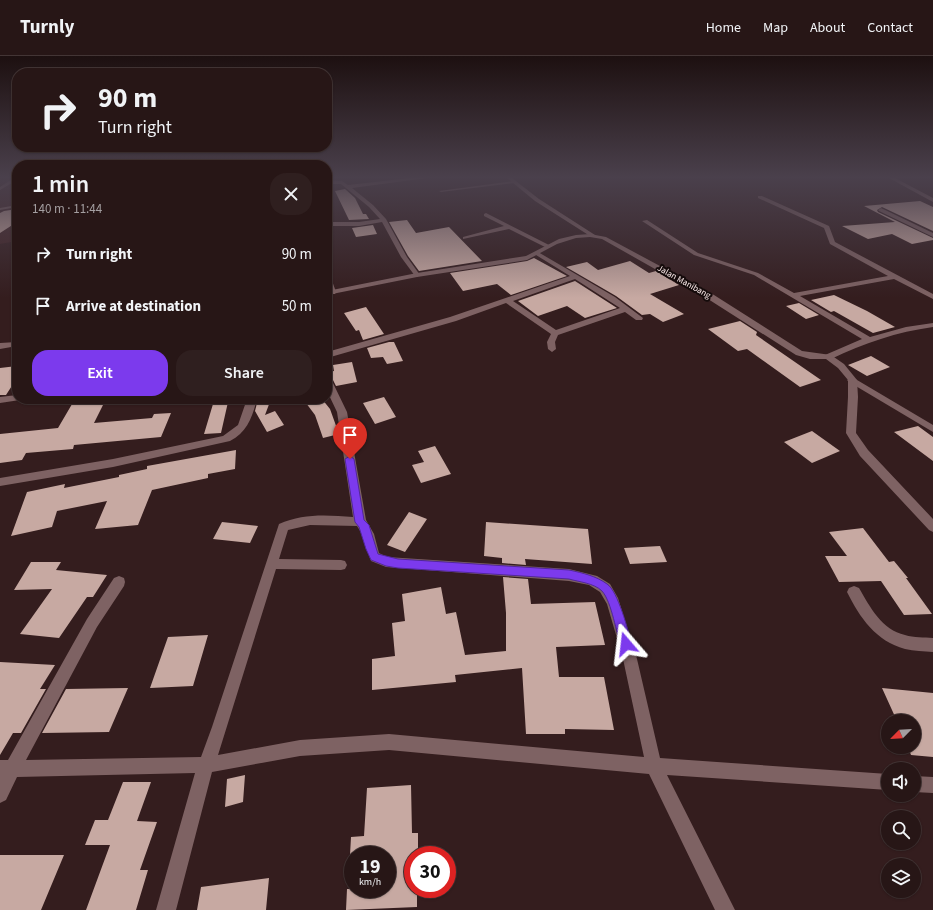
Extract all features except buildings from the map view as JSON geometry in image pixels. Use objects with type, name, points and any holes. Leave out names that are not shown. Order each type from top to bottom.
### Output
[{"type":"street","points":[[493,218],[547,246]]},
{"type":"street","points":[[565,218],[592,235]]},
{"type":"street","points":[[807,218],[827,227],[832,243],[933,298]]},
{"type":"street","points":[[898,218],[933,235]]},
{"type":"street","points":[[332,224],[354,224],[384,220],[404,257],[417,275]]},
{"type":"street","points":[[645,221],[699,255],[752,272],[794,295],[869,340]]},
{"type":"street","points":[[465,238],[509,227]]},
{"type":"street","name":"Jalan Manibang","points":[[332,292],[417,275],[512,261],[538,254],[547,246],[570,238],[592,235],[609,240],[711,297],[799,353],[810,356],[828,357]]},
{"type":"street","points":[[538,254],[639,318]]},
{"type":"street","points":[[332,355],[446,321],[576,277]]},
{"type":"street","points":[[794,295],[894,277]]},
{"type":"street","points":[[508,301],[555,333]]},
{"type":"street","points":[[552,349],[551,342],[555,333],[626,309]]},
{"type":"street","points":[[933,326],[921,327],[854,344],[828,357],[841,366],[852,380],[933,429]]},
{"type":"street","points":[[0,346],[12,345]]},
{"type":"street","points":[[852,380],[853,397],[850,418],[851,433],[864,454],[933,527]]},
{"type":"street","points":[[332,391],[342,412],[360,522],[364,525],[375,557],[386,562],[569,575],[592,580],[606,588],[613,602],[630,659],[654,766],[725,910]]},
{"type":"street","points":[[0,400],[12,399]]},
{"type":"street","points":[[0,482],[146,458],[226,439],[236,434],[244,426],[251,404]]},
{"type":"street","points":[[166,910],[206,765],[222,720],[283,527],[288,524],[310,521],[360,522]]},
{"type":"street","points":[[271,564],[341,565]]},
{"type":"street","points":[[0,794],[6,768],[92,623],[119,582]]},
{"type":"street","points":[[854,592],[876,628],[890,637],[905,642],[933,645]]},
{"type":"street","points":[[6,768],[206,765],[300,748],[389,742],[654,766],[881,782]]},
{"type":"street","points":[[921,784],[933,785]]},
{"type":"shaded area","points":[[0,218],[12,218],[12,242],[0,244]]},
{"type":"route","points":[[350,459],[360,522],[364,525],[375,557],[386,562],[398,564],[569,575],[592,580],[606,588],[613,602],[626,644]]}]
